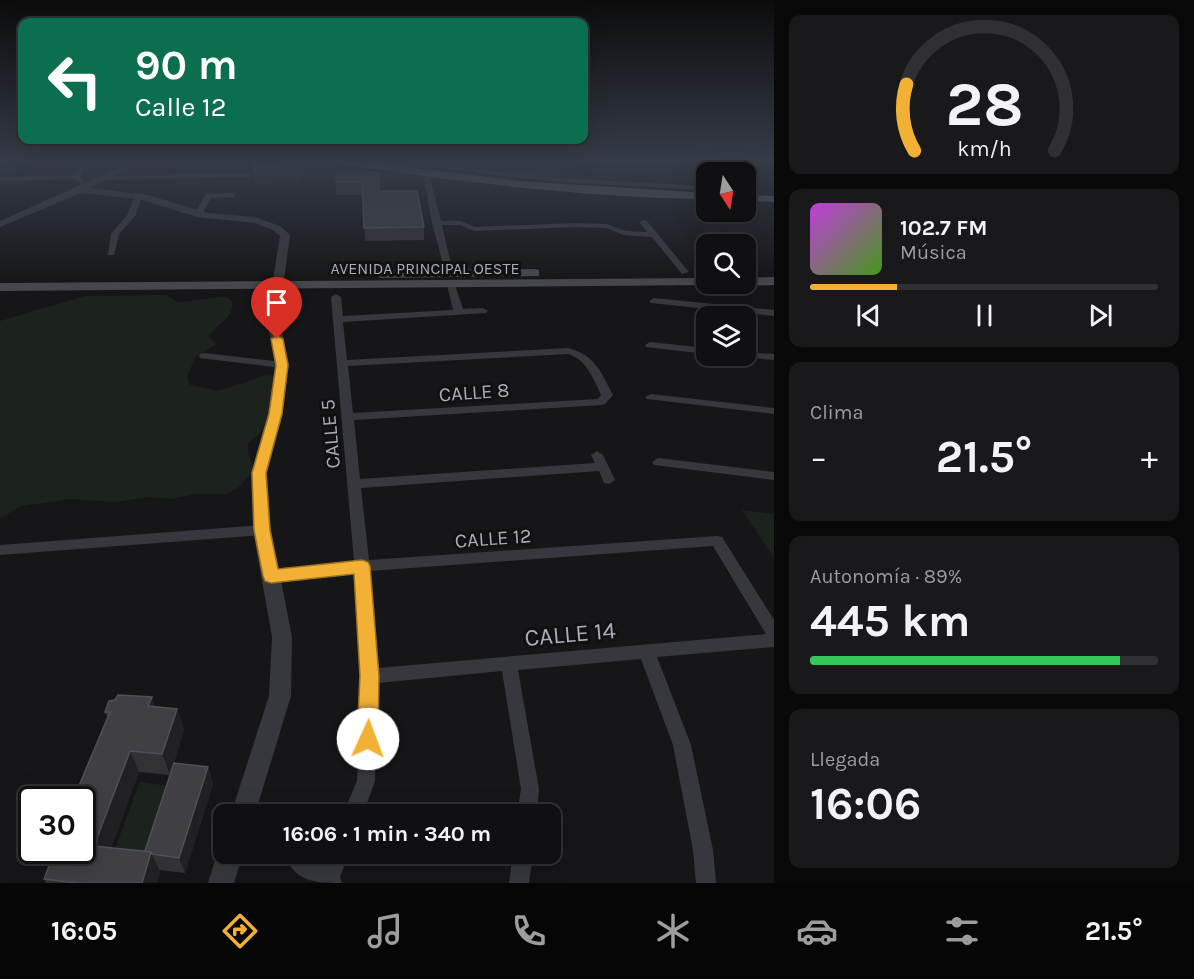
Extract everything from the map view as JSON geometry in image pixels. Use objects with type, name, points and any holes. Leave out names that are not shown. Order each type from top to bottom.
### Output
[{"type":"main road","name":"AVENIDA PRINCIPAL OESTE","points":[[450,279],[696,272]]},
{"type":"main road","points":[[756,272],[774,272]]},
{"type":"main road","name":"AVENIDA PRINCIPAL OESTE","points":[[0,276],[696,282]]},
{"type":"main road","name":"AVENIDA PRINCIPAL OESTE","points":[[0,289],[279,280]]},
{"type":"main road","points":[[756,282],[774,281]]},
{"type":"street","points":[[0,224],[53,201]]},
{"type":"street","points":[[111,253],[115,234],[132,216],[136,201]]},
{"type":"street","points":[[161,201],[198,214],[261,221],[278,228],[285,235],[273,316],[282,365],[275,414],[259,473],[262,530],[282,637],[280,696],[246,804]]},
{"type":"street","points":[[198,214],[206,201]]},
{"type":"street","points":[[432,201],[459,313]]},
{"type":"street","points":[[643,222],[655,233],[654,235],[685,272]]},
{"type":"street","points":[[436,223],[461,223],[467,228],[474,229],[607,226],[624,233],[654,235]]},
{"type":"street","name":"CALLE 5","points":[[336,297],[349,417],[370,676],[366,781],[358,804]]},
{"type":"street","points":[[654,301],[774,313]]},
{"type":"street","points":[[339,319],[483,311]]},
{"type":"street","points":[[650,345],[696,350]]},
{"type":"street","name":"CALLE 8","points":[[343,363],[568,351],[580,353],[588,359],[607,395],[601,402],[349,417]]},
{"type":"street","points":[[204,356],[282,365]]},
{"type":"street","points":[[756,356],[774,357]]},
{"type":"street","points":[[651,397],[774,411]]},
{"type":"street","points":[[354,484],[600,461],[609,480]]},
{"type":"street","points":[[658,462],[774,476]]},
{"type":"street","points":[[0,550],[262,530]]},
{"type":"street","name":"CALLE 12","points":[[271,576],[362,566],[717,541],[774,634]]},
{"type":"street","name":"CALLE 14","points":[[370,676],[774,640]]},
{"type":"street","points":[[646,651],[682,745],[703,850],[706,883]]},
{"type":"street","points":[[509,663],[530,789],[528,804]]},
{"type":"street","points":[[221,883],[227,864]]},
{"type":"street","points":[[301,864],[330,882],[336,864]]},
{"type":"street","points":[[519,883],[522,864]]},
{"type":"shaded area","points":[[166,295],[182,302],[227,297],[232,302],[230,313],[208,337],[215,342],[215,345],[195,357],[187,378],[190,385],[219,391],[263,376],[270,375],[278,380],[265,428],[248,443],[252,472],[239,487],[226,494],[195,494],[172,499],[150,497],[114,502],[70,499],[22,506],[0,518],[0,321],[85,296]]},
{"type":"shaded area","points":[[742,510],[774,514],[774,558]]},
{"type":"shaded area","points":[[140,782],[177,787],[150,864],[111,859]]},
{"type":"building","points":[[363,201],[419,201],[424,227],[364,228]]},
{"type":"building","points":[[118,695],[152,697],[148,706],[177,709],[162,754],[130,751],[96,841],[96,786],[79,786],[110,712],[105,712],[109,701],[115,700]]},
{"type":"building","points":[[174,763],[208,767],[179,858],[145,851]]},
{"type":"building","points":[[96,846],[151,852],[142,883],[78,883],[44,879],[50,864],[96,864]]},
{"type":"route","points":[[277,339],[282,365],[275,414],[259,473],[262,530],[271,576],[362,566],[370,676],[368,739]]}]
